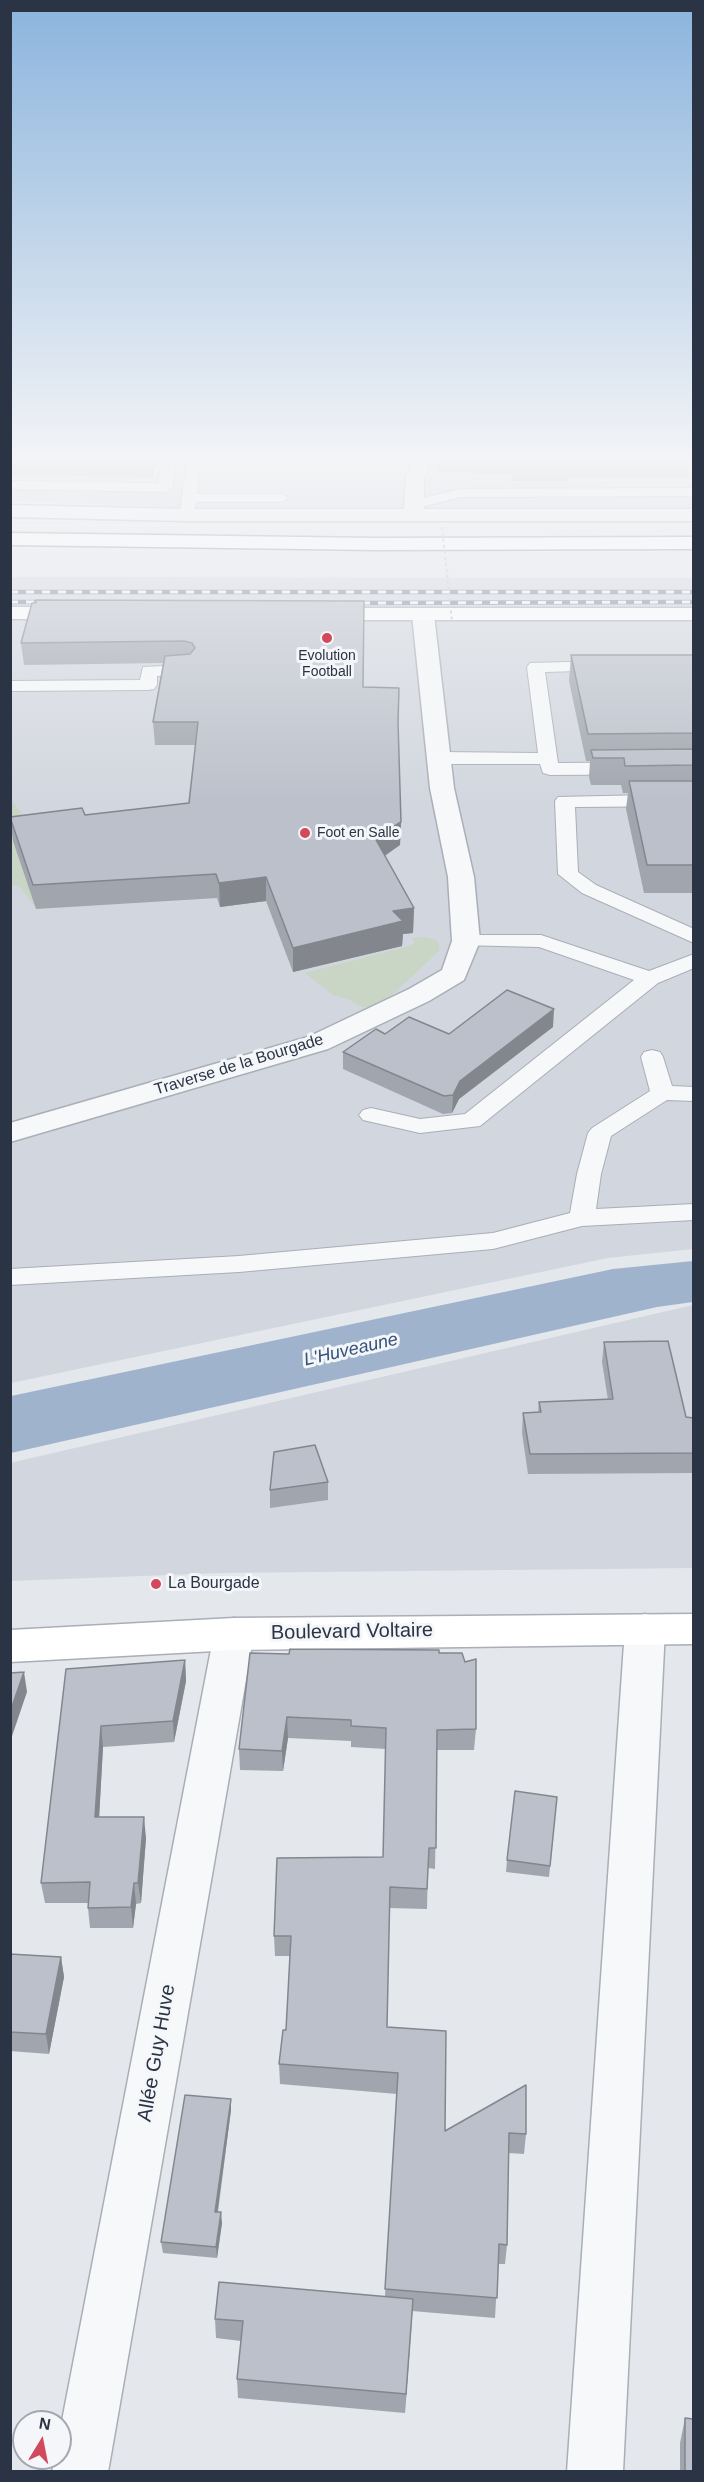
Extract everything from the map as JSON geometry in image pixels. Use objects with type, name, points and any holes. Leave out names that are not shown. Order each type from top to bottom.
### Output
[{"type":"main road","points":[[10,613],[93,613]]},
{"type":"main road","points":[[293,614],[693,614]]},
{"type":"main road","name":"Boulevard Voltaire","points":[[10,1646],[234,1634],[693,1629]]},
{"type":"street","name":"Traverse de la Bourgade","points":[[10,1133],[318,1043],[419,995],[454,974],[466,941],[458,856],[442,788],[423,615]]},
{"type":"street","points":[[595,2472],[645,1629]]},
{"type":"street","name":"Allée Guy Huve","points":[[81,2472],[234,1634]]},
{"type":"lane","points":[[626,666],[536,667],[550,769],[693,768]]},
{"type":"lane","points":[[10,686],[148,685],[149,671],[185,670]]},
{"type":"lane","points":[[439,759],[548,759]]},
{"type":"lane","points":[[693,800],[565,801],[567,874],[589,889],[693,937]]},
{"type":"lane","points":[[466,941],[541,941],[650,978]]},
{"type":"lane","points":[[371,1115],[420,1126],[472,1121],[650,978],[693,960]]},
{"type":"lane","points":[[652,1057],[662,1093]]},
{"type":"lane","points":[[582,1218],[589,1174],[600,1133],[662,1093],[693,1094]]},
{"type":"lane","points":[[10,1277],[239,1264],[493,1241],[582,1218],[693,1212]]},
{"type":"path","points":[[447,573],[452,621]]},
{"type":"shaded area","points":[[11,577],[693,578],[693,1249],[608,1258],[11,1383]]},
{"type":"shaded area","points":[[693,1305],[693,1568],[221,1573],[11,1581],[10,1463]]},
{"type":"green space","points":[[10,798],[39,837],[34,905],[19,886],[11,885]]},
{"type":"green space","points":[[423,937],[437,940],[440,950],[379,1007],[362,1007],[348,999],[333,995],[305,973],[405,947],[415,943],[412,938]]},
{"type":"water","name":"L'Huveaune","points":[[693,1261],[693,1302],[657,1307],[11,1453],[11,1396],[613,1269]]},
{"type":"building","points":[[36,600],[364,601],[363,687],[399,688],[401,822],[375,838],[414,908],[393,911],[403,921],[293,948],[266,877],[219,883],[216,874],[33,885],[10,817],[82,808],[85,815],[189,803],[198,722],[153,722],[165,656],[190,654],[195,648],[192,643],[184,641],[21,643],[32,603],[36,603]]},
{"type":"building","points":[[571,655],[693,655],[693,733],[588,734]]},
{"type":"building","points":[[693,749],[693,765],[625,766],[624,758],[593,758],[591,750]]},
{"type":"building","points":[[629,781],[693,781],[693,865],[647,865]]},
{"type":"building","points":[[507,990],[554,1009],[460,1081],[453,1095],[444,1096],[343,1052],[376,1029],[385,1034],[409,1017],[449,1034]]},
{"type":"building","points":[[668,1341],[686,1417],[693,1418],[693,1453],[530,1454],[523,1413],[541,1412],[539,1402],[613,1399],[604,1342]]},
{"type":"building","points":[[315,1445],[328,1482],[270,1490],[274,1452]]},
{"type":"building","points":[[290,1649],[439,1650],[439,1653],[462,1653],[465,1662],[476,1659],[476,1729],[437,1730],[436,1848],[429,1848],[427,1889],[390,1887],[387,2027],[446,2031],[445,2131],[526,2085],[526,2134],[509,2133],[507,2245],[499,2244],[497,2298],[385,2289],[398,2073],[279,2064],[283,2030],[286,2030],[291,1936],[274,1936],[277,1858],[383,1857],[386,1728],[351,1726],[351,1720],[287,1717],[282,1751],[239,1749],[250,1653],[289,1654]]},
{"type":"building","points":[[185,1660],[173,1721],[101,1726],[95,1817],[144,1817],[138,1883],[134,1883],[131,1907],[88,1908],[90,1882],[41,1883],[66,1669]]},
{"type":"building","points":[[24,1672],[10,1712],[10,1673]]},
{"type":"building","points":[[515,1791],[557,1797],[550,1866],[507,1860]]},
{"type":"building","points":[[10,1954],[61,1957],[46,2034],[10,2032]]},
{"type":"building","points":[[185,2095],[231,2099],[215,2212],[221,2212],[216,2247],[161,2242]]},
{"type":"building","points":[[219,2282],[413,2299],[406,2394],[237,2379],[243,2321],[215,2319]]},
{"type":"building","points":[[685,2418],[693,2419],[693,2472],[685,2472]]},
{"type":"railway","points":[[10,592],[694,592]]},
{"type":"railway","points":[[10,602],[52,602]]},
{"type":"railway","points":[[346,603],[694,602]]},
{"type":"place","name":"Evolution Football","points":[[327,638]]},
{"type":"place","name":"Foot en Salle","points":[[305,833]]},
{"type":"place","name":"La Bourgade","points":[[156,1584]]}]
